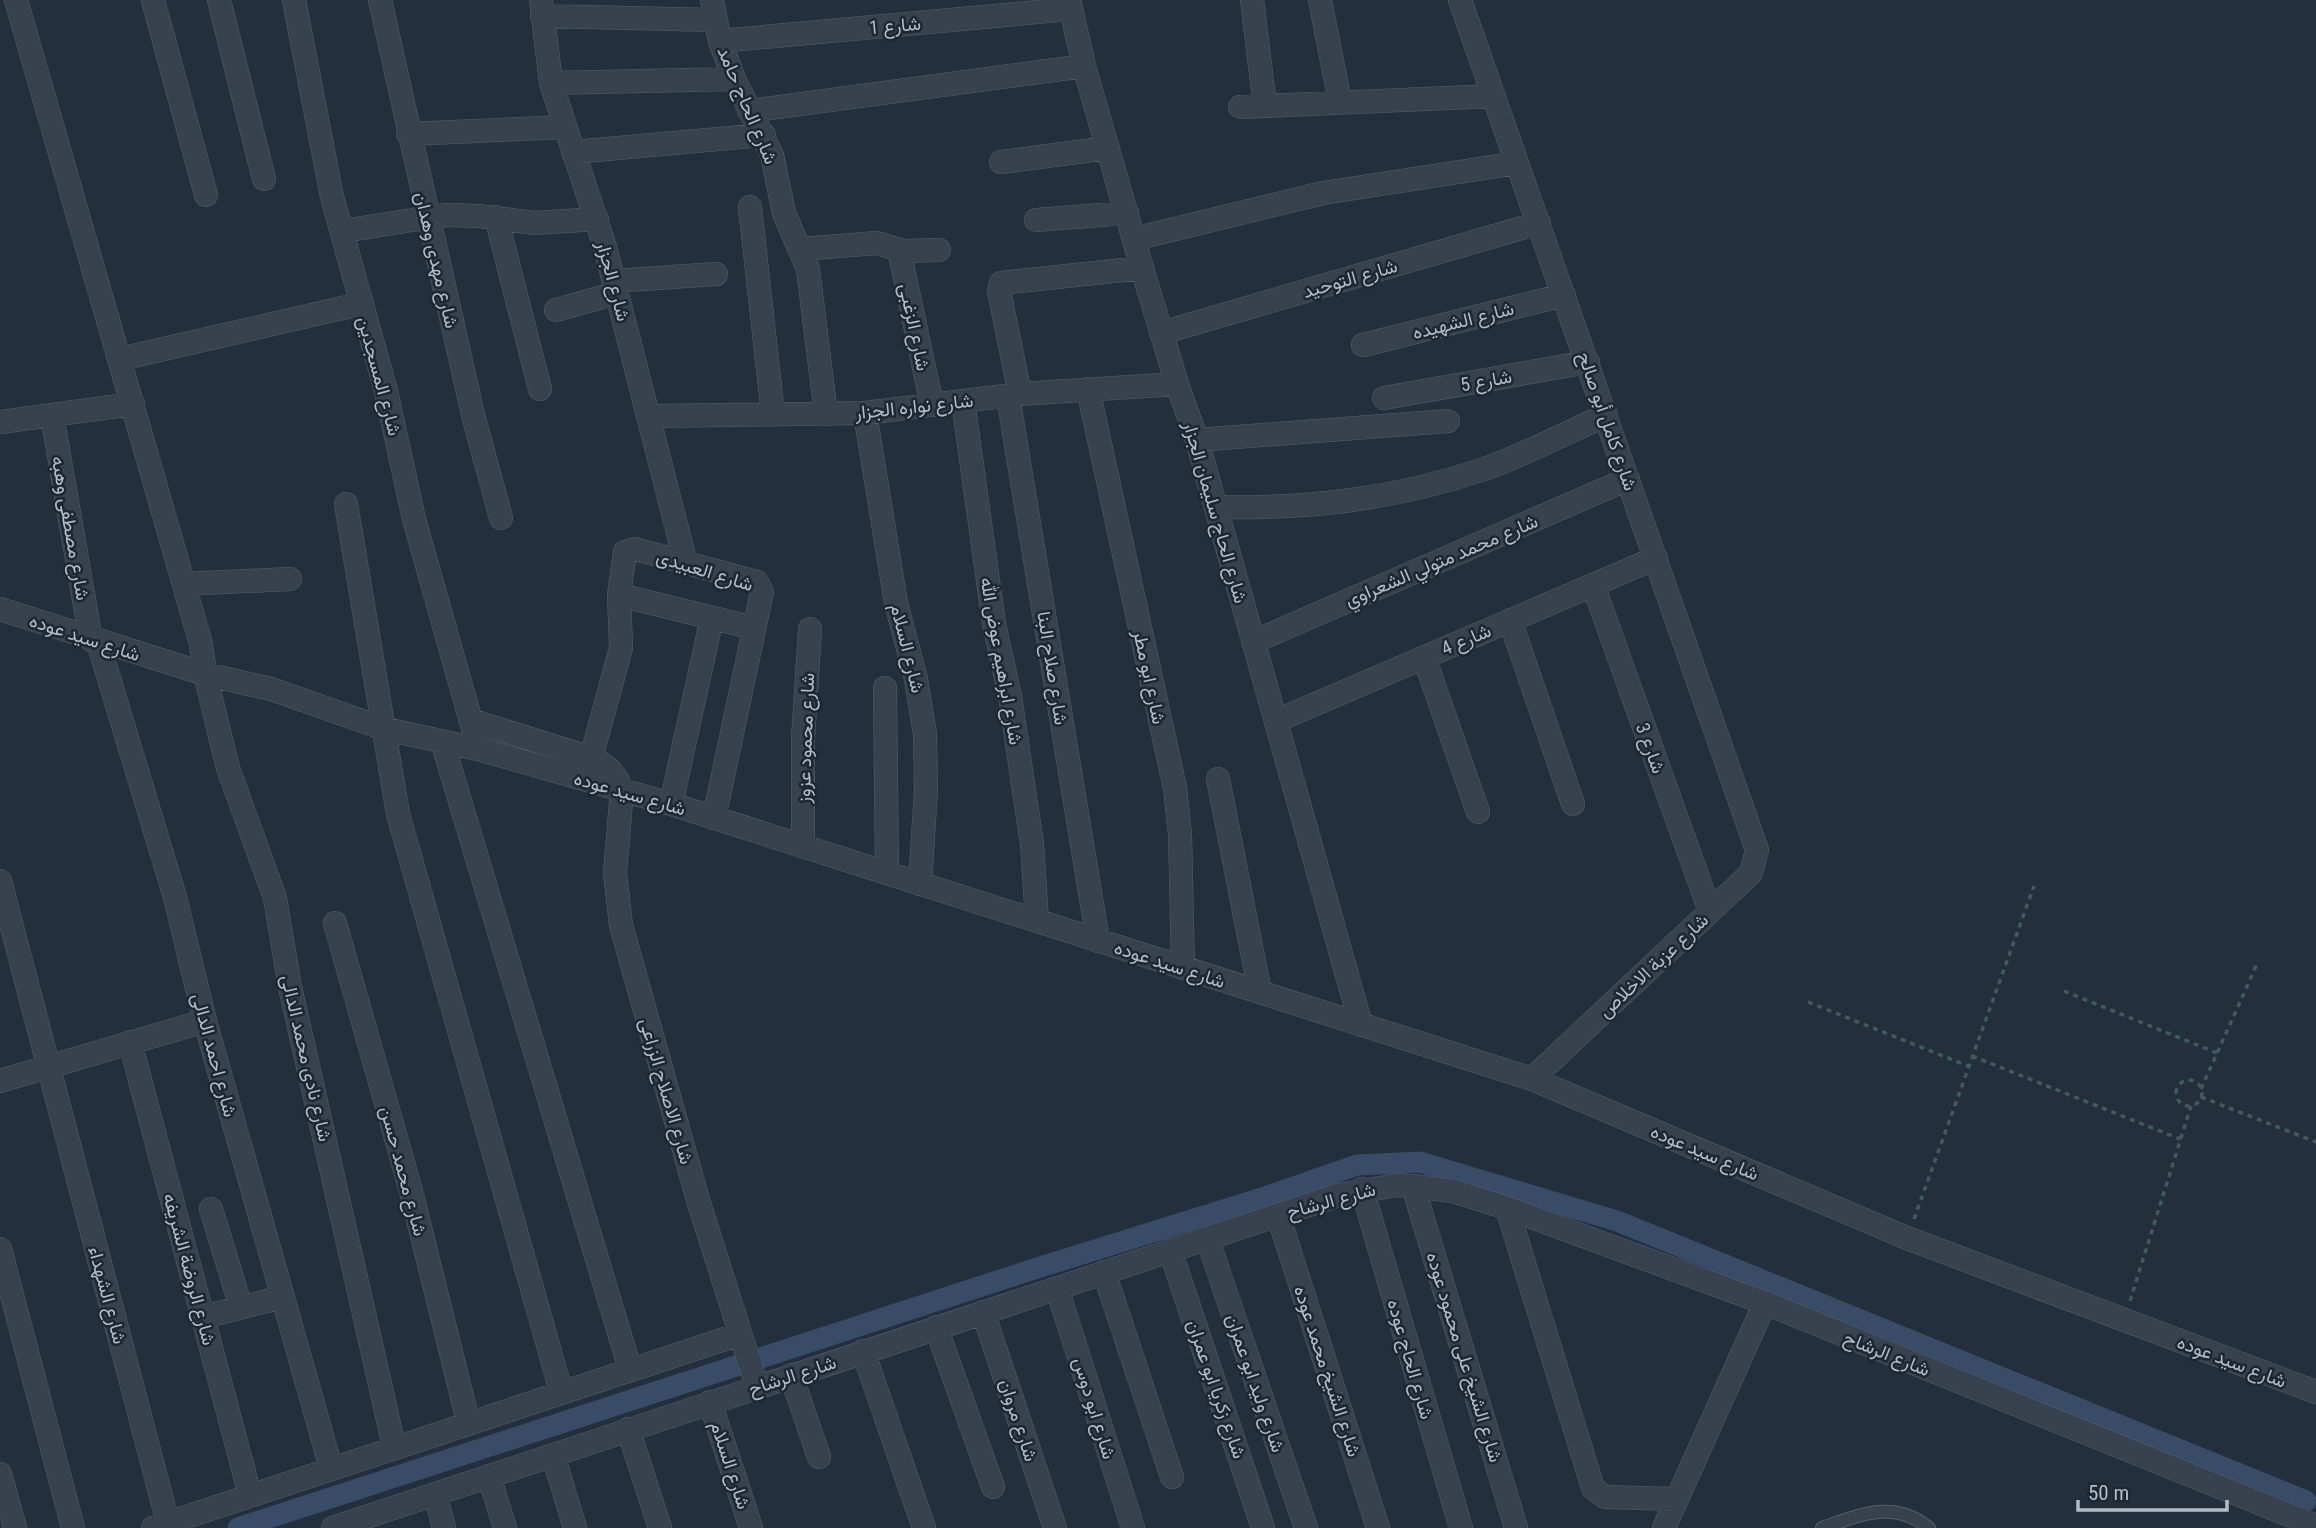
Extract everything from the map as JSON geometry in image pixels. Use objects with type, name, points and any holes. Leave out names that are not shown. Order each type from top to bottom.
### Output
[{"type":"street","name":"شارع نادى محمد الدالى","points":[[16,0],[201,644],[205,674],[228,768],[275,898],[287,973],[394,1446]]},
{"type":"street","points":[[153,0],[206,195]]},
{"type":"street","points":[[219,0],[264,179]]},
{"type":"street","name":"شارع المسجدين","points":[[294,0],[329,184],[386,391],[414,519],[478,749]]},
{"type":"street","name":"شارع مهدى وهدان","points":[[380,0],[473,415],[501,517]]},
{"type":"street","points":[[1252,0],[1265,106]]},
{"type":"street","points":[[1320,0],[1340,102]]},
{"type":"street","name":"شارع كامل أبو صالح","points":[[1460,0],[1755,842]]},
{"type":"street","name":"شارع 1","points":[[541,8],[716,21],[1070,4]]},
{"type":"street","name":"شارع الحاج سليمان الجزار","points":[[1070,4],[1084,66],[1161,333],[1197,440],[1361,1025]]},
{"type":"street","name":"شارع الجزار","points":[[541,8],[551,83],[597,219],[651,416],[686,564]]},
{"type":"street","name":"شارع الحاج حامد","points":[[716,21],[734,79],[764,135],[778,177],[784,213],[808,270],[826,414]]},
{"type":"street","points":[[749,111],[1084,66]]},
{"type":"street","points":[[551,83],[734,79]]},
{"type":"street","points":[[1240,107],[1494,96]]},
{"type":"street","points":[[408,134],[565,127]]},
{"type":"street","points":[[573,152],[764,135]]},
{"type":"street","points":[[1001,162],[1108,148]]},
{"type":"street","points":[[1134,239],[1323,193],[1517,163]]},
{"type":"street","points":[[750,207],[773,414]]},
{"type":"street","points":[[1036,220],[1127,213]]},
{"type":"street","points":[[343,231],[427,217],[496,217],[536,223],[597,219]]},
{"type":"street","points":[[496,217],[540,389]]},
{"type":"street","name":"شارع التوحيد","points":[[1161,333],[1539,223]]},
{"type":"street","points":[[801,249],[877,243],[899,250],[939,250]]},
{"type":"street","name":"شارع الزغبى","points":[[899,250],[932,405]]},
{"type":"street","name":"شارع صلاح البنا","points":[[1098,941],[999,291],[1001,284],[1142,268]]},
{"type":"street","points":[[556,310],[616,287],[716,274]]},
{"type":"street","name":"شارع الشهيده","points":[[1363,345],[1564,295]]},
{"type":"street","points":[[120,359],[360,304]]},
{"type":"street","name":"شارع 5","points":[[1384,398],[1588,362]]},
{"type":"street","name":"شارع نواره الجزار","points":[[651,416],[865,413],[1014,395],[1177,384]]},
{"type":"street","name":"شارع ابو مطر","points":[[1088,389],[1175,789],[1180,834],[1183,968]]},
{"type":"street","name":"شارع ابراهيم عوض الله","points":[[963,401],[994,624],[1010,696],[1032,844],[1037,921]]},
{"type":"street","points":[[0,422],[133,404]]},
{"type":"street","name":"شارع السلام","points":[[865,413],[896,603],[916,679],[925,734],[926,790],[920,884]]},
{"type":"street","name":"شارع مصطفى وهبه","points":[[52,415],[94,641]]},
{"type":"street","points":[[1216,508],[1282,509],[1351,502],[1420,489],[1486,468],[1606,415]]},
{"type":"street","points":[[1197,440],[1448,421]]},
{"type":"street","name":"شارع محمد متولي الشعراوي","points":[[1254,642],[1628,479]]},
{"type":"street","points":[[346,504],[398,814],[561,1391]]},
{"type":"street","name":"شارع العبيدى","points":[[591,758],[621,648],[619,595],[624,555],[628,550],[759,584],[762,592],[714,818]]},
{"type":"street","name":"شارع 4","points":[[1276,721],[1656,558]]},
{"type":"street","points":[[184,584],[290,579]]},
{"type":"street","name":"شارع 3","points":[[1592,585],[1710,911]]},
{"type":"street","points":[[619,595],[754,628]]},
{"type":"street","name":"شارع سيد عوده","points":[[0,609],[205,674],[271,689],[385,729],[478,749],[671,804],[1532,1079],[1908,1238],[2316,1392]]},
{"type":"street","points":[[671,804],[712,618]]},
{"type":"street","points":[[1510,620],[1573,804]]},
{"type":"street","name":"شارع محمود عزوز","points":[[803,846],[803,739],[810,629]]},
{"type":"street","name":"شارع احمد الدالى","points":[[94,641],[175,897],[205,1021],[331,1468]]},
{"type":"street","points":[[1424,657],[1478,812]]},
{"type":"street","points":[[886,688],[887,873]]},
{"type":"street","points":[[470,720],[591,758],[613,773],[622,790]]},
{"type":"street","points":[[442,741],[630,1369]]},
{"type":"street","points":[[1218,779],[1260,992]]},
{"type":"street","name":"شارع الاصلاح الزراعى","points":[[622,790],[615,873],[621,925],[698,1200],[757,1386]]},
{"type":"street","name":"شارع عزبة الاخلاص","points":[[1532,1079],[1751,873],[1757,858],[1755,842]]},
{"type":"street","name":"شارع الشهداء","points":[[0,881],[160,1525]]},
{"type":"street","name":"شارع محمد حسن","points":[[335,923],[411,1191],[468,1421]]},
{"type":"street","points":[[0,1081],[205,1021]]},
{"type":"street","name":"شارع الروضة الشريفه","points":[[130,1042],[250,1495]]},
{"type":"street","name":"شارع الرشاح","points":[[333,1528],[370,1522],[435,1494],[1278,1215],[1362,1189],[1413,1186],[1453,1191],[1507,1208],[1765,1303],[2316,1526]]},
{"type":"street","name":"شارع الشيخ على محمود عوده","points":[[1413,1186],[1516,1528]]},
{"type":"street","name":"شارع الحاج عوده","points":[[1362,1189],[1461,1528]]},
{"type":"street","points":[[1507,1208],[1593,1488],[1605,1497],[1675,1499]]},
{"type":"street","points":[[211,1209],[241,1307]]},
{"type":"street","name":"شارع الشيخ محمد عوده","points":[[1278,1215],[1378,1528]]},
{"type":"street","name":"شارع وليد ابو عمران","points":[[1207,1238],[1306,1528]]},
{"type":"street","points":[[0,1250],[73,1528]]},
{"type":"street","name":"شارع زكريا ابو عمران","points":[[1170,1250],[1263,1528]]},
{"type":"street","points":[[1104,1272],[1172,1478]]},
{"type":"street","name":"شارع ابو دوس","points":[[1057,1287],[1133,1528]]},
{"type":"street","points":[[203,1317],[283,1297]]},
{"type":"street","points":[[1664,1528],[1765,1303]]},
{"type":"street","name":"شارع مروان","points":[[983,1312],[1055,1528]]},
{"type":"street","points":[[936,1327],[993,1487]]},
{"type":"street","points":[[160,1525],[468,1421],[740,1334]]},
{"type":"street","points":[[863,1351],[924,1528]]},
{"type":"street","points":[[791,1375],[819,1457]]},
{"type":"street","name":"شارع السلام","points":[[710,1402],[751,1528]]},
{"type":"street","points":[[628,1429],[660,1528]]},
{"type":"street","points":[[553,1455],[575,1528]]},
{"type":"street","points":[[0,1474],[15,1528]]},
{"type":"street","points":[[489,1476],[505,1528]]},
{"type":"street","points":[[435,1494],[444,1528]]},
{"type":"lane","points":[[1822,1528],[1877,1510],[1898,1511],[1918,1519],[1929,1528]]},
{"type":"path","points":[[1908,1238],[2034,886]]},
{"type":"path","points":[[2124,1320],[2190,1106],[2201,1097],[2217,1053],[2257,964]]},
{"type":"path","points":[[2064,990],[2217,1053]]},
{"type":"path","points":[[1808,1002],[1969,1066]]},
{"type":"path","points":[[1972,1056],[2180,1139]]},
{"type":"path","points":[[2190,1106],[2178,1100],[2178,1086],[2191,1080],[2202,1089]]},
{"type":"path","points":[[2201,1097],[2316,1142]]},
{"type":"waterway","points":[[238,1528],[1357,1165],[1420,1162],[1617,1221],[2306,1501]]}]
